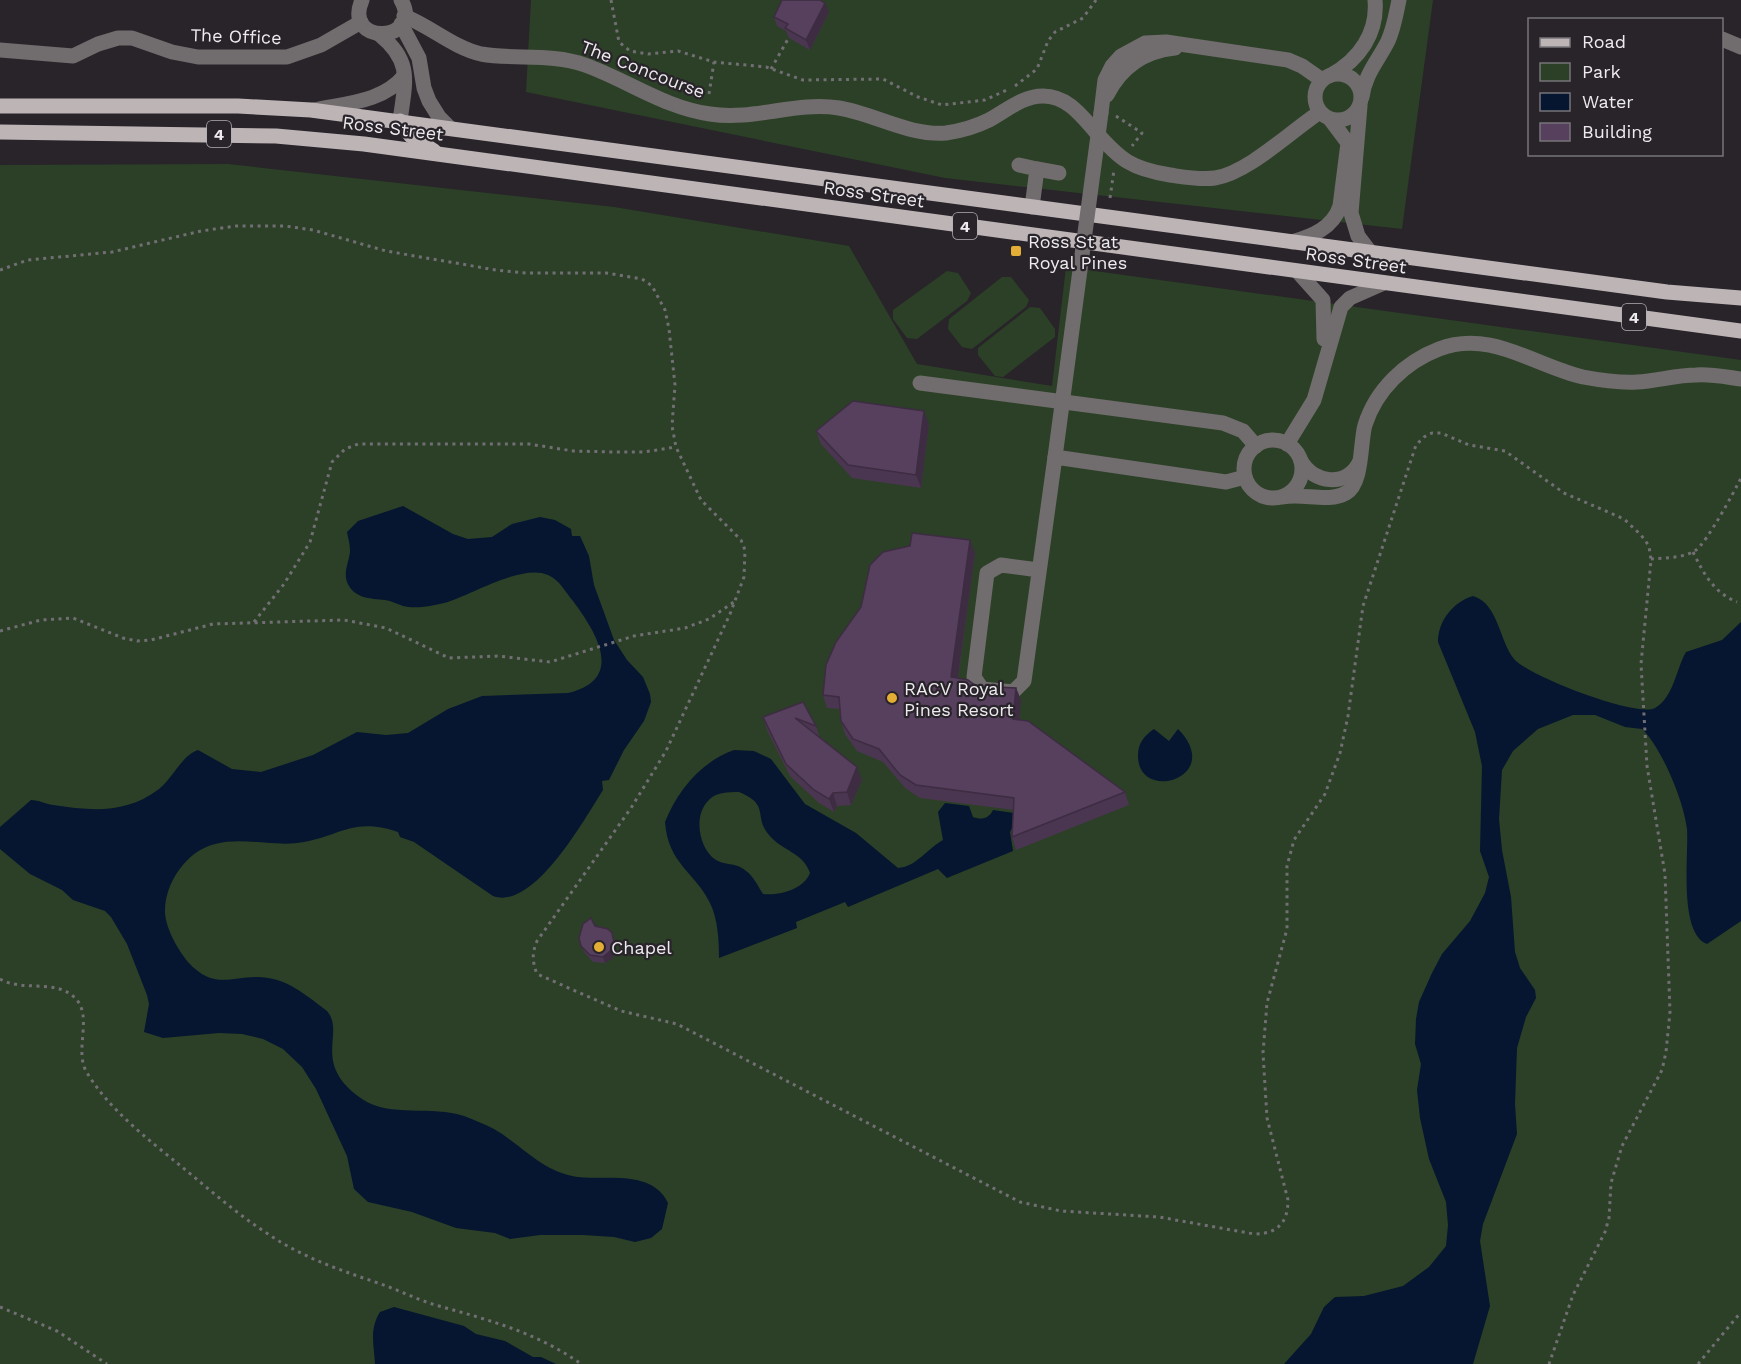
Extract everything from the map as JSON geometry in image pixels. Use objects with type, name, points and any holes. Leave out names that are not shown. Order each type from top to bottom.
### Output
[{"type":"main road","name":"Ross Street","points":[[0,106],[238,106],[311,110],[1667,292],[1736,296]]},
{"type":"main road","points":[[400,121],[411,136],[437,153]]},
{"type":"main road","name":"Ross Street","points":[[0,132],[276,136],[437,153],[1741,331]]},
{"type":"street","points":[[362,0],[359,14],[361,22],[369,31],[380,35],[402,57],[404,76],[400,121]]},
{"type":"street","points":[[401,0],[403,20],[419,58],[423,88],[439,117],[449,127]]},
{"type":"street","points":[[1292,242],[1320,232],[1338,214],[1348,143],[1325,116],[1315,95],[1326,78],[1351,63],[1360,54],[1374,21],[1375,0]]},
{"type":"street","points":[[1371,253],[1358,236],[1351,213],[1361,101],[1366,75],[1388,41],[1399,0]]},
{"type":"street","points":[[380,35],[392,33],[403,20]]},
{"type":"street","name":"The Concourse","points":[[403,20],[471,51],[493,55],[554,58],[581,64],[672,105],[714,115],[748,116],[783,109],[825,107],[869,115],[896,126],[946,133],[987,121],[1028,99],[1042,96],[1057,98],[1076,109],[1109,148],[1132,167],[1188,178],[1215,178],[1235,171],[1325,116]]},
{"type":"street","name":"The Office","points":[[0,50],[73,56],[118,38],[132,38],[198,57],[287,57],[321,45],[361,22]]},
{"type":"street","points":[[1723,39],[1741,47]]},
{"type":"street","points":[[1039,570],[1000,565],[987,573],[974,677],[982,689],[1013,692],[1024,681],[1111,87],[1130,65],[1150,53],[1190,46],[1291,61],[1326,78],[1350,76],[1360,87],[1361,101],[1348,119],[1325,116]]},
{"type":"street","points":[[311,110],[383,94],[404,76]]},
{"type":"street","points":[[1019,165],[1059,173]]},
{"type":"street","points":[[1032,207],[1036,169]]},
{"type":"street","points":[[1298,272],[1316,290],[1325,308],[1323,375]]},
{"type":"street","points":[[1287,444],[1310,408],[1323,375],[1341,307],[1350,298],[1384,283]]},
{"type":"street","points":[[1359,463],[1347,475],[1328,480],[1310,474],[1296,451],[1287,444],[1275,440],[1256,446],[1245,459],[1245,477],[1252,490],[1260,496],[1275,499],[1299,494],[1333,497],[1344,494],[1354,485],[1359,463],[1366,423],[1387,385],[1419,359],[1453,345],[1474,344],[1500,347],[1582,377],[1636,382],[1696,375],[1741,379]]},
{"type":"street","points":[[920,383],[1223,423],[1243,431],[1256,446]]},
{"type":"street","points":[[1055,457],[1219,481],[1230,482],[1245,477]]},
{"type":"street","points":[[1283,497],[1299,484],[1302,473],[1301,461]]},
{"type":"path","points":[[611,0],[612,15],[623,48],[648,54],[678,51],[714,62],[771,69],[791,78],[810,81],[883,79],[929,102],[942,105],[970,103],[993,96],[1028,78],[1037,69],[1048,41],[1055,32],[1074,25],[1083,18],[1096,0]]},
{"type":"path","points":[[771,69],[788,39]]},
{"type":"path","points":[[709,94],[714,62]]},
{"type":"path","points":[[1107,114],[1142,133],[1129,150]]},
{"type":"path","points":[[1110,198],[1114,166]]},
{"type":"path","points":[[0,270],[28,260],[112,252],[210,230],[285,226],[314,230],[386,251],[496,270],[526,273],[585,271],[642,279],[658,294],[669,330],[675,385],[672,426],[676,447],[701,500],[735,531],[745,550],[744,577],[736,601],[666,751],[631,808],[537,941],[532,951],[537,974],[562,982],[609,1006],[661,1018],[696,1032],[1020,1202],[1061,1211],[1159,1217],[1240,1232],[1266,1234],[1279,1229],[1288,1212],[1285,1186],[1267,1118],[1263,1053],[1267,1003],[1287,929],[1287,866],[1294,840],[1325,794],[1340,753],[1348,716],[1363,606],[1416,445],[1432,433],[1441,433],[1469,445],[1505,452],[1564,493],[1624,519],[1641,535],[1648,546],[1651,559],[1641,664],[1648,774],[1665,874],[1670,1012],[1662,1070],[1638,1110],[1622,1146],[1611,1183],[1609,1218],[1605,1232],[1573,1295],[1549,1364]]},
{"type":"path","points":[[254,621],[284,584],[310,542],[332,462],[345,449],[358,444],[456,443],[530,444],[589,451],[644,452],[676,447]]},
{"type":"path","points":[[1651,559],[1693,552],[1698,549],[1723,513],[1741,478]]},
{"type":"path","points":[[1693,552],[1712,586],[1721,595],[1737,602]]},
{"type":"path","points":[[0,631],[41,620],[73,618],[123,638],[137,641],[213,624],[254,621],[359,621],[386,628],[449,658],[498,657],[543,662],[573,657],[634,636],[685,628],[709,619],[736,601]]},
{"type":"path","points":[[0,979],[18,985],[60,990],[72,995],[79,1002],[82,1012],[81,1055],[92,1080],[163,1152],[267,1234],[301,1254],[336,1270],[384,1285],[417,1299],[534,1335],[581,1364]]},
{"type":"path","points":[[0,1307],[57,1331],[107,1364]]},
{"type":"path","points":[[1698,1364],[1741,1312]]},
{"type":"green space","points":[[531,0],[1433,0],[1402,229],[945,178],[526,92]]},
{"type":"green space","points":[[228,164],[614,207],[849,246],[917,364],[1052,386],[1066,267],[1741,360],[1741,1364],[0,1364],[0,165]]},
{"type":"green space","points":[[947,271],[958,273],[971,293],[967,301],[917,339],[907,338],[893,319],[893,310]]},
{"type":"green space","points":[[1002,277],[1011,277],[1029,300],[1026,307],[972,349],[962,347],[948,329],[949,319]]},
{"type":"green space","points":[[1030,307],[1040,308],[1055,329],[1055,337],[1003,377],[995,376],[978,355],[978,348]]},
{"type":"water","points":[[403,506],[453,534],[468,539],[492,537],[512,524],[540,517],[555,520],[571,529],[572,536],[580,536],[589,556],[594,585],[614,640],[627,660],[643,677],[650,694],[651,702],[644,721],[624,750],[609,780],[602,781],[603,790],[571,840],[557,859],[525,890],[509,897],[493,896],[414,842],[400,837],[398,832],[382,828],[356,827],[297,843],[225,842],[204,848],[186,861],[179,870],[168,891],[166,902],[165,913],[170,932],[188,962],[198,972],[217,980],[256,977],[276,980],[299,991],[327,1011],[332,1020],[333,1061],[337,1073],[346,1086],[373,1105],[398,1110],[439,1111],[464,1116],[494,1129],[540,1162],[561,1173],[584,1177],[624,1178],[650,1184],[668,1203],[662,1229],[651,1238],[635,1242],[614,1237],[583,1235],[540,1235],[510,1239],[495,1233],[456,1228],[412,1212],[368,1202],[354,1189],[347,1156],[316,1089],[302,1067],[283,1049],[263,1039],[242,1034],[219,1033],[163,1038],[144,1032],[149,1004],[147,995],[127,944],[111,917],[105,911],[73,900],[62,890],[30,874],[0,849],[0,827],[31,800],[81,809],[121,807],[147,797],[159,789],[187,757],[198,750],[232,769],[261,772],[313,755],[357,732],[386,735],[408,733],[448,709],[482,696],[568,693],[586,686],[596,677],[601,666],[601,653],[597,640],[573,601],[559,583],[548,575],[537,572],[524,573],[444,603],[424,607],[403,606],[388,600],[363,597],[354,591],[346,578],[350,550],[347,532],[358,521]]},
{"type":"water","points":[[1473,596],[1488,606],[1509,651],[1514,659],[1523,666],[1583,694],[1627,707],[1644,709],[1655,708],[1666,697],[1686,652],[1722,640],[1741,622],[1741,921],[1707,944],[1698,937],[1688,909],[1687,829],[1682,805],[1664,762],[1642,729],[1625,727],[1595,715],[1573,715],[1538,729],[1513,751],[1502,770],[1499,819],[1511,897],[1515,952],[1520,968],[1535,990],[1536,998],[1526,1017],[1517,1048],[1515,1104],[1517,1134],[1483,1224],[1480,1241],[1490,1306],[1473,1364],[1284,1364],[1311,1334],[1324,1307],[1335,1297],[1364,1296],[1403,1286],[1429,1267],[1446,1246],[1448,1225],[1446,1202],[1429,1159],[1420,1118],[1417,1090],[1421,1064],[1415,1044],[1416,1019],[1419,1002],[1432,973],[1442,954],[1470,921],[1485,893],[1489,877],[1480,851],[1482,766],[1475,732],[1438,642],[1441,627],[1448,613],[1459,603]]},
{"type":"water","points":[[1154,729],[1169,741],[1178,729],[1190,746],[1192,761],[1186,772],[1176,779],[1163,781],[1151,778],[1141,770],[1139,747]]},
{"type":"water","points":[[734,750],[754,751],[771,759],[805,804],[856,833],[898,868],[916,861],[943,840],[938,812],[945,803],[969,806],[973,817],[979,818],[987,817],[993,810],[1014,813],[1015,822],[1010,832],[1013,851],[947,878],[938,869],[848,907],[845,902],[796,922],[797,928],[719,958],[718,930],[713,909],[704,892],[683,867],[671,848],[665,822],[670,810],[692,778],[722,755]],"holes":[[[726,792],[739,792],[749,797],[758,807],[764,829],[769,835],[807,866],[810,873],[807,879],[791,890],[777,894],[763,894],[748,873],[740,867],[716,860],[705,848],[699,823],[703,807],[708,801]]]},
{"type":"water","points":[[394,1307],[464,1326],[476,1334],[505,1341],[533,1357],[541,1357],[556,1364],[375,1364],[374,1325],[380,1312]]},
{"type":"building","points":[[782,0],[820,0],[825,3],[806,40],[785,28],[788,24],[774,17]]},
{"type":"building","points":[[853,401],[924,411],[916,475],[848,465],[816,431]]},
{"type":"building","name":"RACV Royal Pines Resort","points":[[912,533],[970,540],[951,677],[968,680],[976,686],[1016,688],[1013,719],[1028,721],[1125,792],[1012,837],[1014,798],[916,785],[900,775],[879,749],[853,739],[841,721],[839,697],[823,695],[826,665],[836,642],[861,607],[870,565],[883,552],[910,546]]},
{"type":"building","points":[[803,702],[816,726],[795,718],[857,767],[847,792],[833,793],[829,799],[814,790],[786,764],[763,717]]},
{"type":"building","name":"Chapel","points":[[591,918],[595,926],[608,929],[612,933],[614,942],[610,951],[603,957],[590,955],[581,946],[579,938],[583,924]]},
{"type":"place","name":"Ross St at Royal Pines","points":[[1016,251]]},
{"type":"place","name":"RACV Royal Pines Resort","points":[[892,698]]},
{"type":"place","name":"Chapel","points":[[599,947]]}]
